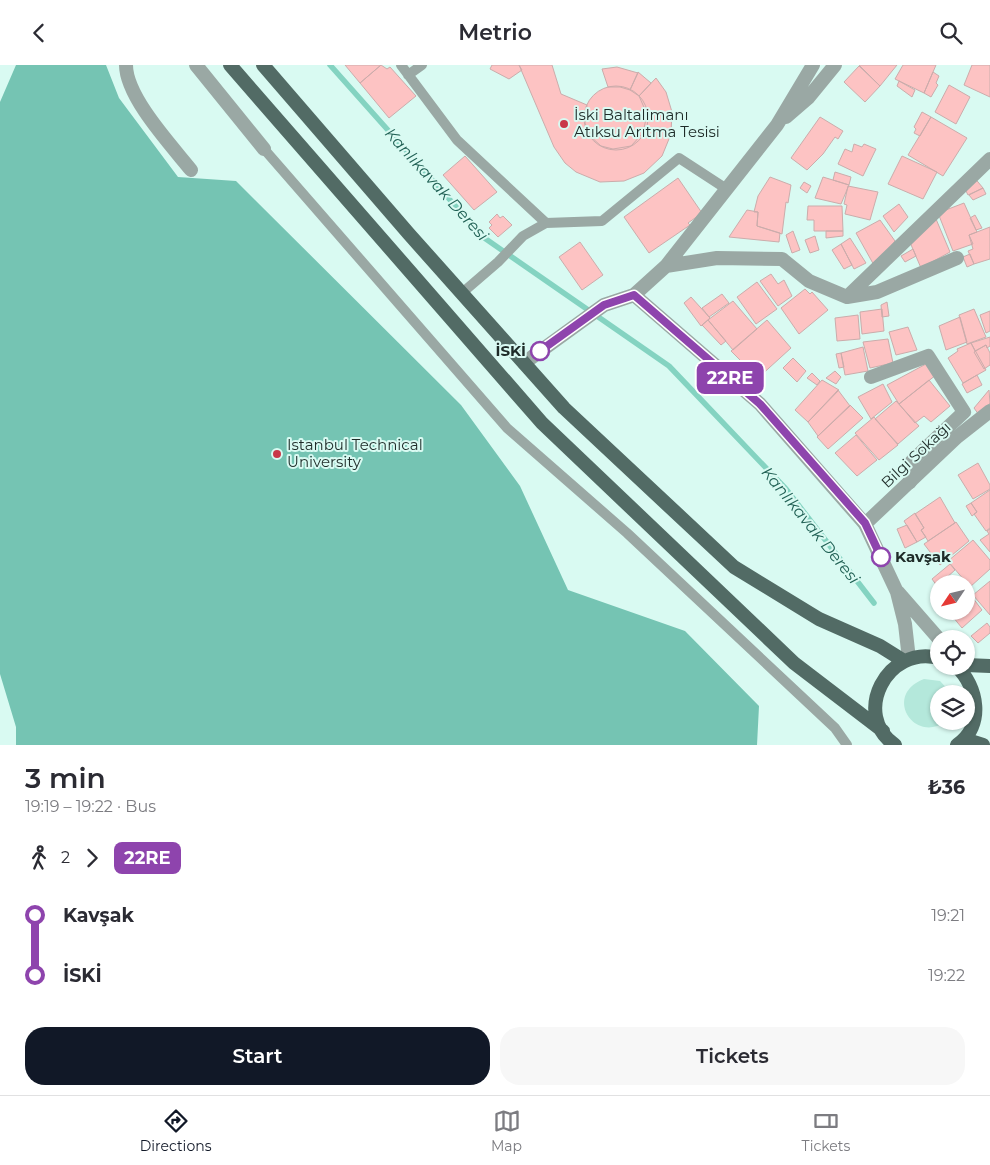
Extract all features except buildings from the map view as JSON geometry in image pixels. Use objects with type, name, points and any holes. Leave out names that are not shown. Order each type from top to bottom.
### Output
[{"type":"main road","points":[[230,65],[542,423],[794,663],[883,731]]},
{"type":"main road","points":[[263,65],[564,408],[734,567],[819,619],[880,646],[906,660]]},
{"type":"main road","points":[[893,744],[883,731],[878,720],[876,697],[886,675],[906,660],[922,656],[930,657]]},
{"type":"main road","points":[[975,666],[990,667]]},
{"type":"main road","points":[[963,675],[970,683],[976,706],[974,718],[960,743],[983,745]]},
{"type":"street","points":[[126,65],[126,73],[149,119],[191,170]]},
{"type":"street","points":[[196,65],[264,149]]},
{"type":"street","points":[[524,363],[604,305],[634,295],[666,266],[725,188],[777,125],[813,65]]},
{"type":"street","points":[[777,125],[808,98],[835,65]]},
{"type":"street","points":[[847,297],[990,159]]},
{"type":"street","points":[[666,266],[717,258],[782,259],[809,281],[847,297],[877,292],[957,258]]},
{"type":"street","points":[[634,295],[760,404],[865,523],[897,592],[905,624],[906,660]]},
{"type":"street","points":[[872,377],[928,356],[964,412],[912,461],[910,482]]},
{"type":"street","name":"Bilgi Sokağı","points":[[865,523],[958,437],[990,411]]},
{"type":"street","points":[[897,592],[932,630]]},
{"type":"lane","points":[[401,65],[457,140],[546,223]]},
{"type":"lane","points":[[408,75],[422,65]]},
{"type":"lane","points":[[264,149],[507,428],[634,539],[835,728],[847,745]]},
{"type":"lane","points":[[462,293],[498,262],[523,236],[546,223],[602,221],[679,158],[725,188]]},
{"type":"green space","name":"Istanbul Technical University","points":[[16,65],[106,65],[119,98],[178,177],[236,181],[461,405],[520,486],[568,590],[685,631],[759,706],[757,745],[16,745],[16,727],[0,674],[0,102]]},
{"type":"green space","points":[[924,679],[940,681],[944,685],[930,685],[930,727],[924,727],[914,722],[904,706],[905,696],[912,686]]},
{"type":"waterway","name":"Kanlıkavak Deresi","points":[[330,65],[483,237],[669,366],[786,489],[874,603]]},
{"type":"bus line","name":"22RE","points":[[540,351],[604,305],[634,295],[760,404],[865,523],[881,557]]},
{"type":"place","name":"İski Baltalimanı Atıksu Arıtma Tesisi","points":[[564,124]]},
{"type":"place","name":"İSKİ","points":[[540,351]]},
{"type":"place","name":"Istanbul Technical University","points":[[277,454]]},
{"type":"place","name":"Kavşak","points":[[881,557]]}]
